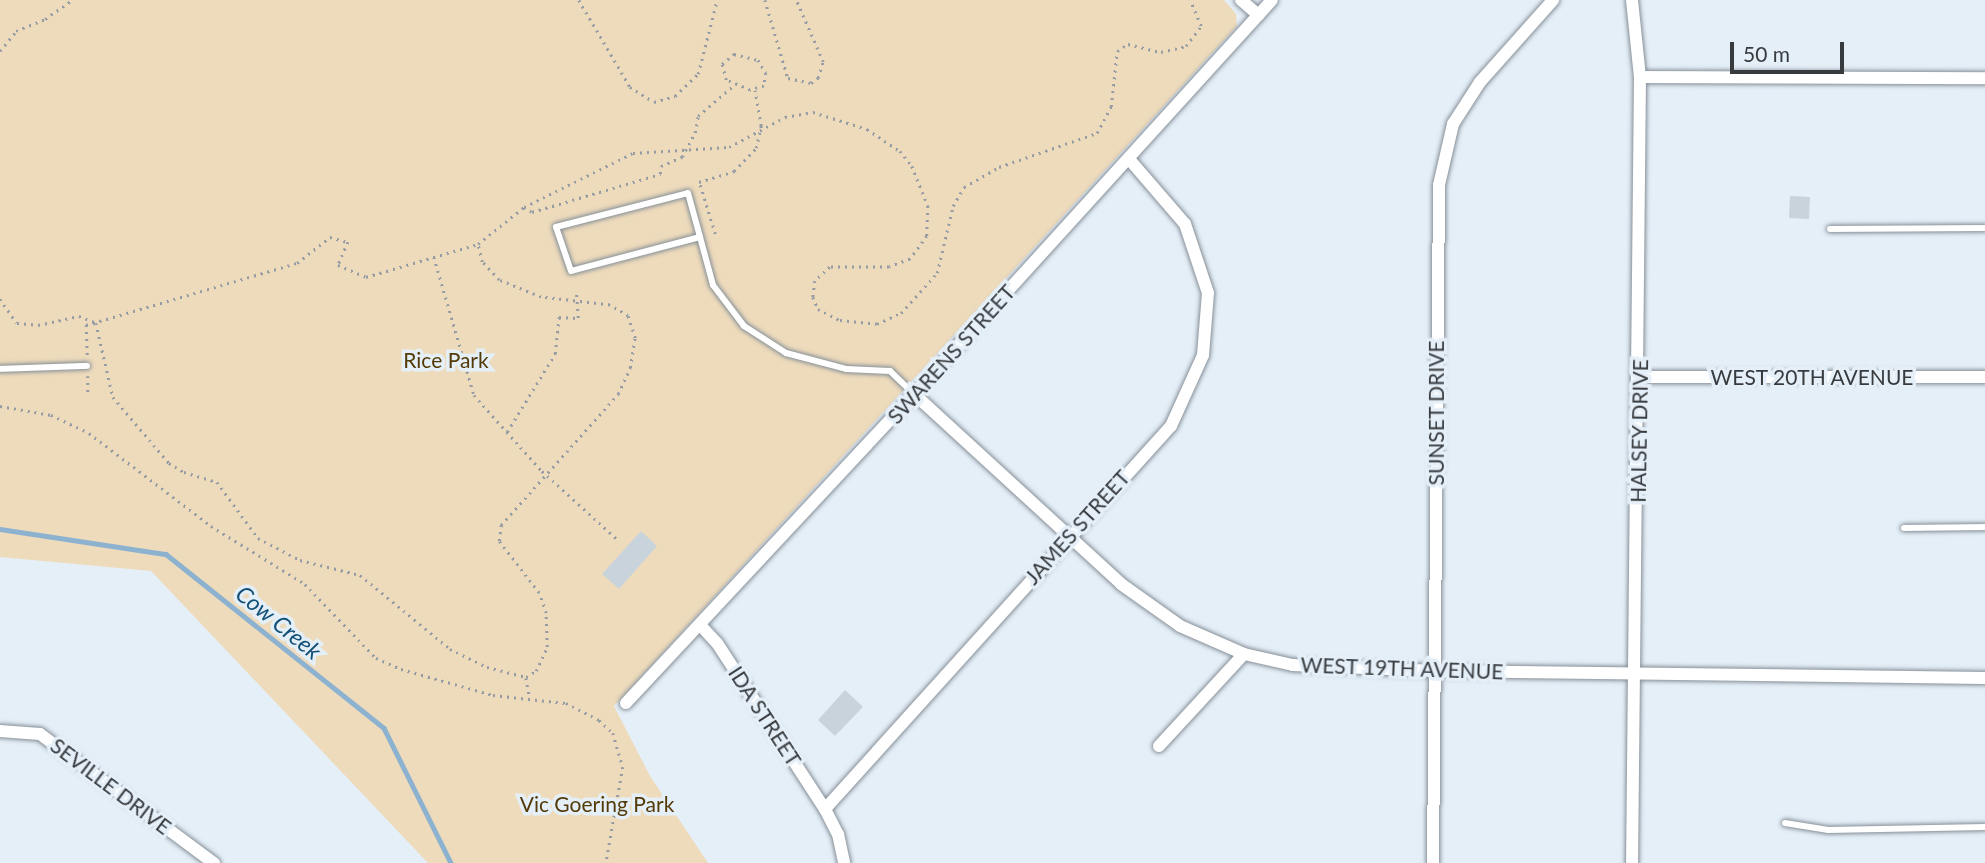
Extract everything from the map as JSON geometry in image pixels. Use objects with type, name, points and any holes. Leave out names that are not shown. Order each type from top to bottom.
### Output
[{"type":"street","points":[[1241,0],[1258,15]]},
{"type":"street","name":"SWARENS STREET","points":[[626,703],[701,626],[1272,0]]},
{"type":"street","name":"SUNSET DRIVE","points":[[1433,863],[1437,671],[1439,186],[1453,124],[1480,82],[1553,0]]},
{"type":"street","name":"HALSEY DRIVE","points":[[1632,0],[1640,77],[1640,377],[1632,863]]},
{"type":"street","points":[[1640,77],[1985,78]]},
{"type":"street","name":"JAMES STREET","points":[[825,809],[1068,536],[1171,426],[1203,355],[1208,293],[1185,225],[1129,159]]},
{"type":"street","name":"WEST 20TH AVENUE","points":[[1640,377],[1985,377]]},
{"type":"street","name":"WEST 19TH AVENUE","points":[[914,394],[1121,584],[1180,626],[1244,654],[1293,665],[1437,671],[1985,678]]},
{"type":"street","name":"IDA STREET","points":[[701,626],[717,643],[825,809]]},
{"type":"street","points":[[1159,746],[1244,654]]},
{"type":"street","name":"SEVILLE DRIVE","points":[[0,731],[40,734],[214,863]]},
{"type":"street","points":[[825,809],[838,834],[844,863]]},
{"type":"lane","points":[[700,237],[571,271],[556,226],[688,193],[700,237],[713,285],[744,326],[786,353],[846,369],[890,371],[914,394]]},
{"type":"lane","points":[[1829,229],[1985,228]]},
{"type":"lane","points":[[0,369],[87,366]]},
{"type":"lane","points":[[1904,528],[1985,527]]},
{"type":"lane","points":[[1785,823],[1828,830],[1985,827]]},
{"type":"path","points":[[0,51],[16,31],[46,19],[72,0]]},
{"type":"path","points":[[579,0],[630,87],[654,102],[675,96],[698,74],[717,0]]},
{"type":"path","points":[[765,0],[784,71],[794,82],[811,83],[818,78],[823,62],[796,0]]},
{"type":"path","points":[[86,325],[297,262],[330,237],[348,242],[338,265],[366,277],[478,244],[524,207],[633,153],[729,147],[798,113],[827,114],[887,140],[912,166],[929,215],[928,236],[919,251],[889,267],[830,267],[820,273],[813,288],[814,303],[827,315],[877,324],[901,313],[937,273],[953,206],[964,187],[999,167],[1097,133],[1111,107],[1117,51],[1128,44],[1161,52],[1186,46],[1201,26],[1190,0]]},
{"type":"path","points":[[734,54],[750,55],[762,64],[767,77],[764,86],[755,91],[734,85],[722,76],[722,64],[734,54]]},
{"type":"path","points":[[524,207],[532,212],[660,174],[659,167],[681,159],[695,133],[698,116],[734,85]]},
{"type":"path","points":[[715,234],[699,182],[723,177],[744,164],[756,148],[760,132],[755,91]]},
{"type":"path","points":[[96,323],[113,397],[169,463],[217,482],[258,538],[300,560],[371,581],[450,649],[488,667],[526,677],[536,671],[547,646],[546,612],[539,593],[499,541],[511,510],[608,408],[632,362],[635,338],[628,316],[611,305],[541,297],[513,288],[487,270],[478,244]]},
{"type":"path","points":[[434,257],[474,395],[546,473],[618,540]]},
{"type":"path","points":[[507,432],[555,354],[559,317],[578,318],[576,290]]},
{"type":"path","points":[[0,299],[17,323],[38,325],[79,316],[96,323]]},
{"type":"path","points":[[0,407],[51,415],[89,433],[211,526],[305,584],[376,658],[431,678],[494,695],[530,698],[584,710],[612,733],[620,749],[621,784],[606,863]]},
{"type":"path","points":[[526,677],[530,698]]},
{"type":"green space","name":"Rice Park","points":[[0,0],[1224,0],[1236,14],[1237,26],[614,706],[650,776],[708,863],[428,863],[151,571],[0,557]]},
{"type":"building","points":[[1790,196],[1810,197],[1809,219],[1789,218]]},
{"type":"building","points":[[641,531],[657,546],[619,589],[602,574]]},
{"type":"building","points":[[845,690],[863,707],[835,736],[818,720]]},
{"type":"waterway","name":"Cow Creek","points":[[0,529],[166,554],[384,728],[451,863]]},
{"type":"park label","name":"Vic Goering Park","points":[[597,804]]}]
